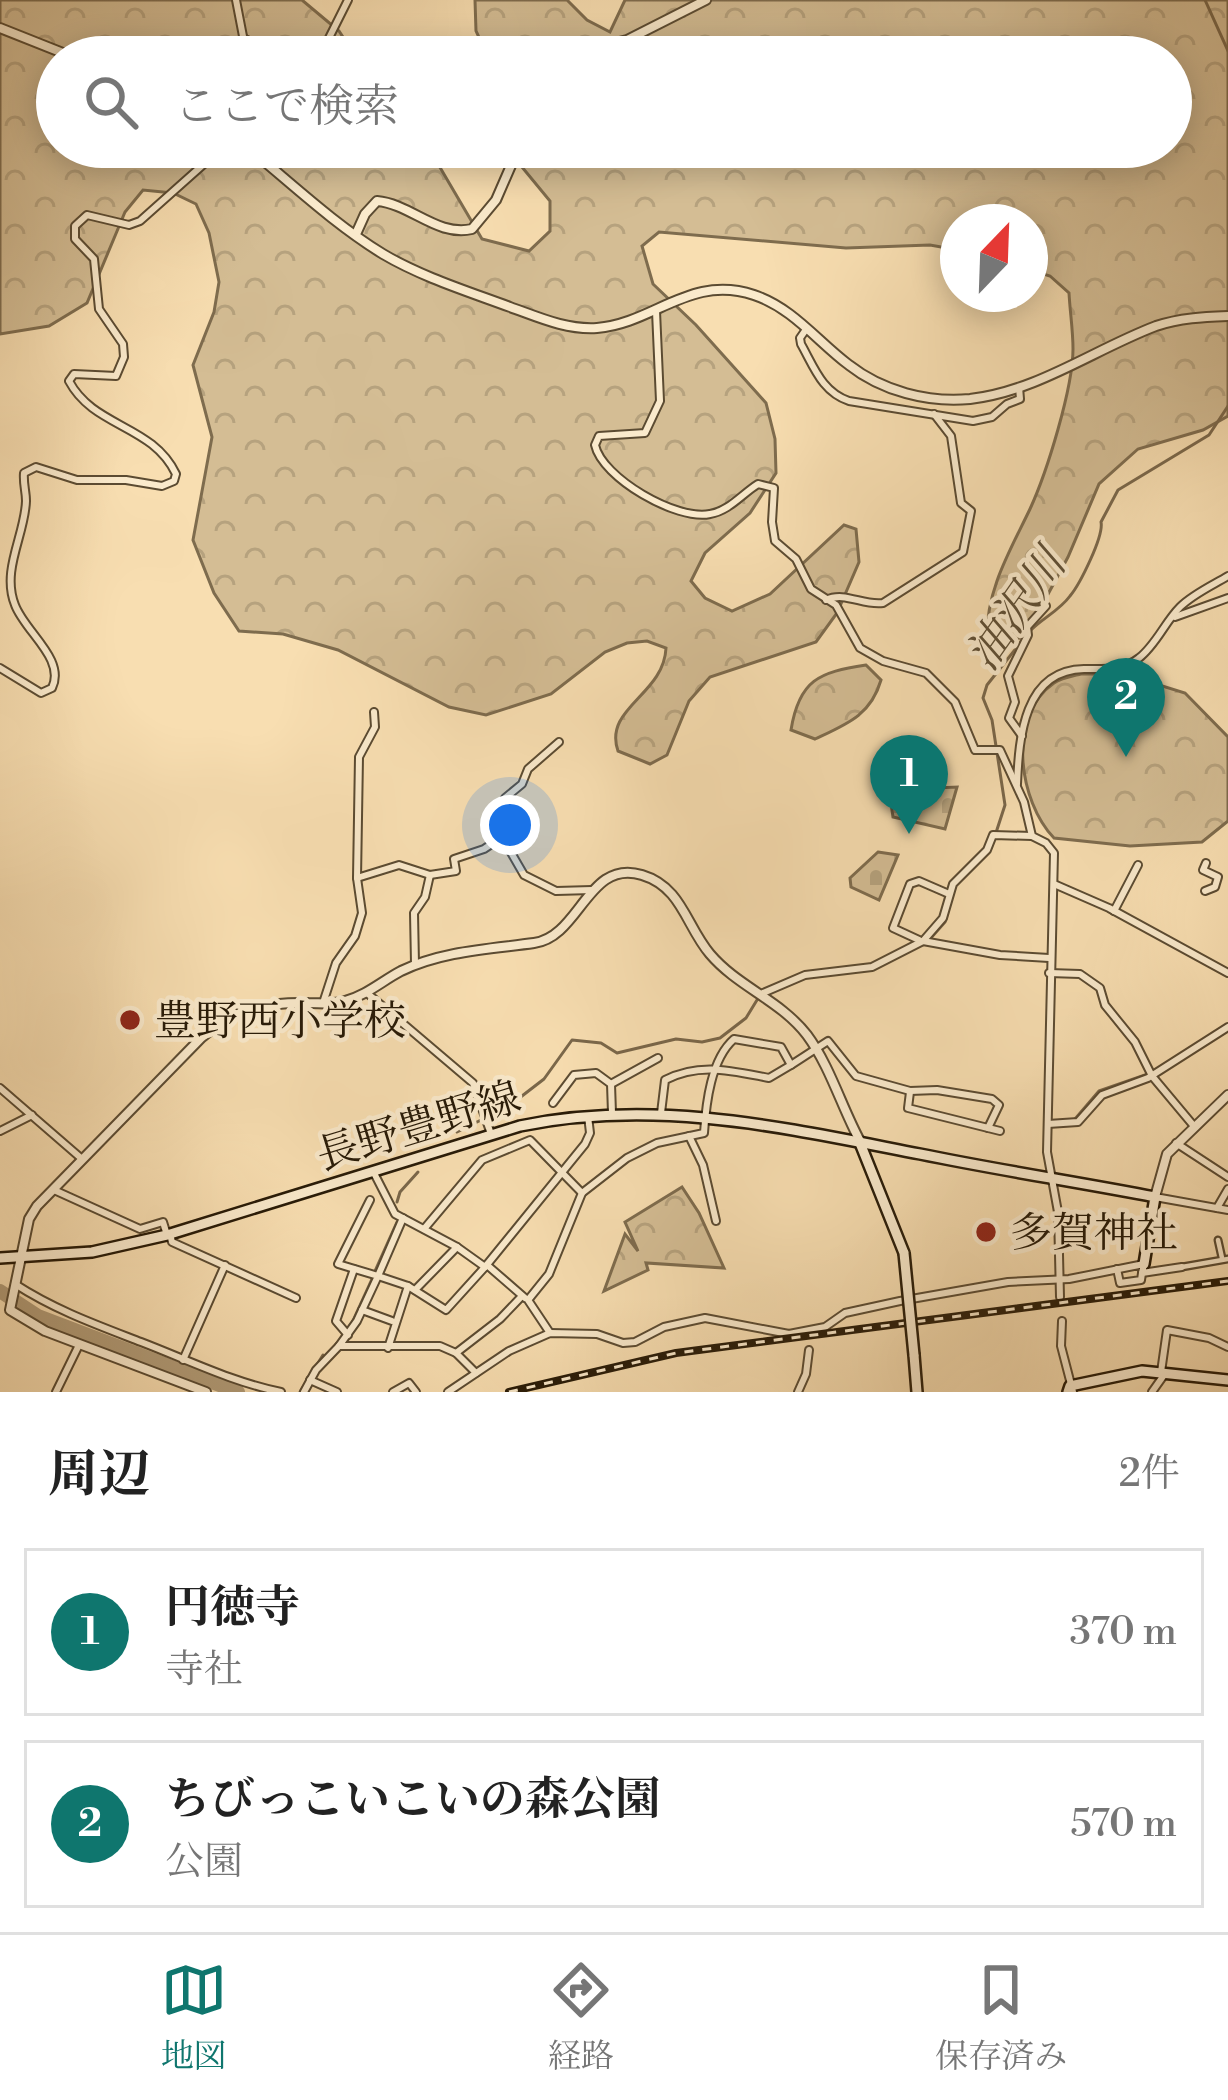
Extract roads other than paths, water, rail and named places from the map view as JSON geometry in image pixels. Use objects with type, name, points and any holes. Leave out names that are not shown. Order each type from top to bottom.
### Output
[{"type":"main road","name":"長野豊野線","points":[[0,1258],[92,1252],[168,1235],[374,1174],[489,1130],[588,1114],[661,1112],[705,1117],[1156,1197]]},
{"type":"main road","points":[[860,1143],[904,1252],[917,1392]]},
{"type":"main road","points":[[1143,1268],[1156,1197]]},
{"type":"main road","points":[[1070,1390],[1105,1377],[1163,1372],[1228,1380]]},
{"type":"street","points":[[236,0],[243,36]]},
{"type":"street","points":[[331,36],[348,0]]},
{"type":"street","points":[[635,36],[706,0]]},
{"type":"street","points":[[0,28],[36,42]]},
{"type":"street","points":[[0,668],[41,692],[52,688],[57,678],[54,665],[17,611],[11,590],[26,506],[24,473],[36,466],[77,480],[126,480],[162,487],[174,481],[176,474],[136,430],[95,413],[71,386],[74,374],[116,376],[124,351],[99,309],[94,259],[75,239],[75,226],[87,215],[129,225],[140,221],[199,168]]},
{"type":"street","points":[[273,168],[384,254],[451,286],[566,327],[600,328],[687,293],[736,291],[780,307],[851,367],[916,396],[972,398],[1019,387],[1156,326],[1190,317],[1228,316]]},
{"type":"street","points":[[356,234],[372,204],[381,201],[442,227],[472,230],[496,200],[510,168]]},
{"type":"street","points":[[656,307],[659,401],[645,433],[599,436],[598,458],[622,482],[690,514],[716,514],[756,484],[771,486],[776,492],[772,518],[776,541],[796,559],[811,589],[844,617],[860,649],[926,673],[955,702],[975,750],[997,751],[1017,785],[1032,836]]},
{"type":"street","points":[[807,328],[801,344],[823,384],[837,397],[983,421],[1021,399],[1019,387]]},
{"type":"street","points":[[826,600],[842,596],[883,603],[963,552],[970,511],[961,503],[951,436],[934,414]]},
{"type":"street","points":[[1017,785],[1022,736],[1039,687],[1052,674],[1111,669],[1136,661],[1182,604],[1228,576]]},
{"type":"street","points":[[1171,618],[1228,598]]},
{"type":"street","points":[[1022,736],[1010,718],[1015,702],[1008,676],[1027,631],[1046,606]]},
{"type":"street","points":[[323,1003],[336,963],[356,936],[362,913],[357,878],[359,757],[375,727],[374,712]]},
{"type":"street","points":[[559,742],[505,798],[502,837],[524,875],[556,891],[592,890]]},
{"type":"street","points":[[763,993],[805,975],[872,967],[923,941],[939,926],[949,894],[996,834],[1032,836],[1046,843],[1054,853],[1048,1124],[1050,1177],[1058,1212],[1060,1297]]},
{"type":"street","points":[[357,878],[399,865],[430,875],[456,872],[454,859],[484,850],[502,837]]},
{"type":"street","points":[[1205,891],[1215,887],[1218,877],[1203,870],[1206,862]]},
{"type":"street","points":[[1114,911],[1138,865]]},
{"type":"street","points":[[11,1306],[29,1220],[82,1159],[222,1020],[263,1003],[347,1001],[415,967],[481,947],[542,942],[579,911],[592,890],[607,878],[638,873],[668,889],[679,900],[691,930],[724,970],[763,993],[792,1018],[815,1048],[860,1143]]},
{"type":"street","points":[[415,967],[414,913],[425,897],[430,875]]},
{"type":"street","points":[[949,894],[919,880],[910,884],[892,928],[923,941],[1049,958]]},
{"type":"street","points":[[1054,884],[1228,973]]},
{"type":"street","points":[[1049,973],[1080,974],[1100,988],[1105,1005],[1135,1042],[1152,1076],[1193,1125]]},
{"type":"street","points":[[367,993],[473,1083],[489,1130]]},
{"type":"street","points":[[1048,1124],[1078,1122],[1102,1095],[1152,1076],[1228,1027]]},
{"type":"street","points":[[455,1353],[549,1274],[582,1193],[627,1158],[657,1143],[704,1132],[722,1049],[734,1039],[781,1047],[791,1065]]},
{"type":"street","points":[[661,1112],[664,1080],[688,1068],[770,1078],[828,1041],[856,1076],[910,1091],[937,1090],[992,1100],[999,1105],[988,1128]]},
{"type":"street","points":[[611,1084],[658,1058]]},
{"type":"street","points":[[554,1102],[574,1076],[596,1073],[611,1084]]},
{"type":"street","points":[[611,1084],[612,1113]]},
{"type":"street","points":[[0,1088],[82,1159]]},
{"type":"street","points":[[910,1091],[908,1108],[1000,1131]]},
{"type":"street","points":[[1228,1095],[1175,1143],[1162,1165],[1156,1197],[1228,1210]]},
{"type":"street","points":[[370,1200],[338,1264],[412,1288],[446,1310],[585,1144],[590,1132],[588,1114]]},
{"type":"street","points":[[0,1131],[32,1115]]},
{"type":"street","points":[[689,1136],[703,1165],[716,1221]]},
{"type":"street","points":[[424,1229],[482,1160],[530,1140],[582,1193]]},
{"type":"street","points":[[1175,1143],[1228,1177]]},
{"type":"street","points":[[374,1174],[394,1214],[486,1266],[525,1298],[550,1333]]},
{"type":"street","points":[[1217,1208],[1228,1189]]},
{"type":"street","points":[[54,1190],[140,1229],[163,1222],[172,1242],[296,1298]]},
{"type":"street","points":[[304,1392],[362,1310],[403,1218]]},
{"type":"street","points":[[448,1392],[509,1351],[550,1333],[597,1334],[635,1342],[664,1327],[705,1318],[789,1334],[825,1327],[845,1313],[1008,1282],[1225,1259],[1218,1240]]},
{"type":"street","points":[[388,1348],[394,1322],[412,1288],[457,1247]]},
{"type":"street","points":[[183,1360],[225,1265]]},
{"type":"street","points":[[1118,1269],[1120,1283],[1141,1280],[1143,1268]]},
{"type":"street","points":[[346,1334],[336,1321],[354,1269]]},
{"type":"street","points":[[14,1287],[227,1378],[281,1392]]},
{"type":"street","points":[[0,1304],[11,1306],[44,1331],[206,1392]]},
{"type":"street","points":[[362,1310],[394,1322]]},
{"type":"street","points":[[1062,1321],[1061,1346],[1070,1390]]},
{"type":"street","points":[[1152,1392],[1163,1372],[1167,1330],[1210,1338],[1228,1347]]},
{"type":"street","points":[[339,1346],[426,1344],[455,1353],[478,1374]]},
{"type":"street","points":[[56,1392],[79,1345]]},
{"type":"street","points":[[798,1392],[809,1350]]},
{"type":"street","points":[[310,1380],[337,1392]]},
{"type":"street","points":[[392,1392],[409,1383],[416,1392]]},
{"type":"waterway","name":"油沢川","points":[[1205,0],[1228,51]]},
{"type":"waterway","name":"油沢川","points":[[1031,630],[1074,590],[1118,490],[1209,435],[1228,406]]},
{"type":"waterway","name":"油沢川","points":[[991,848],[1005,805],[992,720],[983,698],[987,685],[1025,637]]},
{"type":"waterway","name":"油沢川","points":[[930,939],[945,922],[949,907]]},
{"type":"waterway","name":"油沢川","points":[[457,1132],[509,1106],[544,1079],[572,1040],[601,1043],[617,1053],[676,1039],[702,1042],[720,1038],[746,1018],[757,1000]]},
{"type":"waterway","points":[[1075,1119],[1099,1091],[1148,1074]]},
{"type":"waterway","name":"油沢川","points":[[397,1202],[418,1172]]},
{"type":"waterway","name":"油沢川","points":[[375,1271],[397,1222]]},
{"type":"waterway","name":"油沢川","points":[[351,1325],[372,1279]]},
{"type":"waterway","points":[[0,1291],[38,1316],[238,1392]]},
{"type":"waterway","name":"油沢川","points":[[300,1392],[323,1355]]},
{"type":"railway","points":[[509,1392],[676,1353],[1228,1281]]},
{"type":"place","name":"ちびっこいこいの森公園","points":[[1126,757]]},
{"type":"place","name":"円徳寺","points":[[909,834]]},
{"type":"place","name":"豊野西小学校","points":[[130,1020]]},
{"type":"place","name":"多賀神社","points":[[986,1232]]}]
